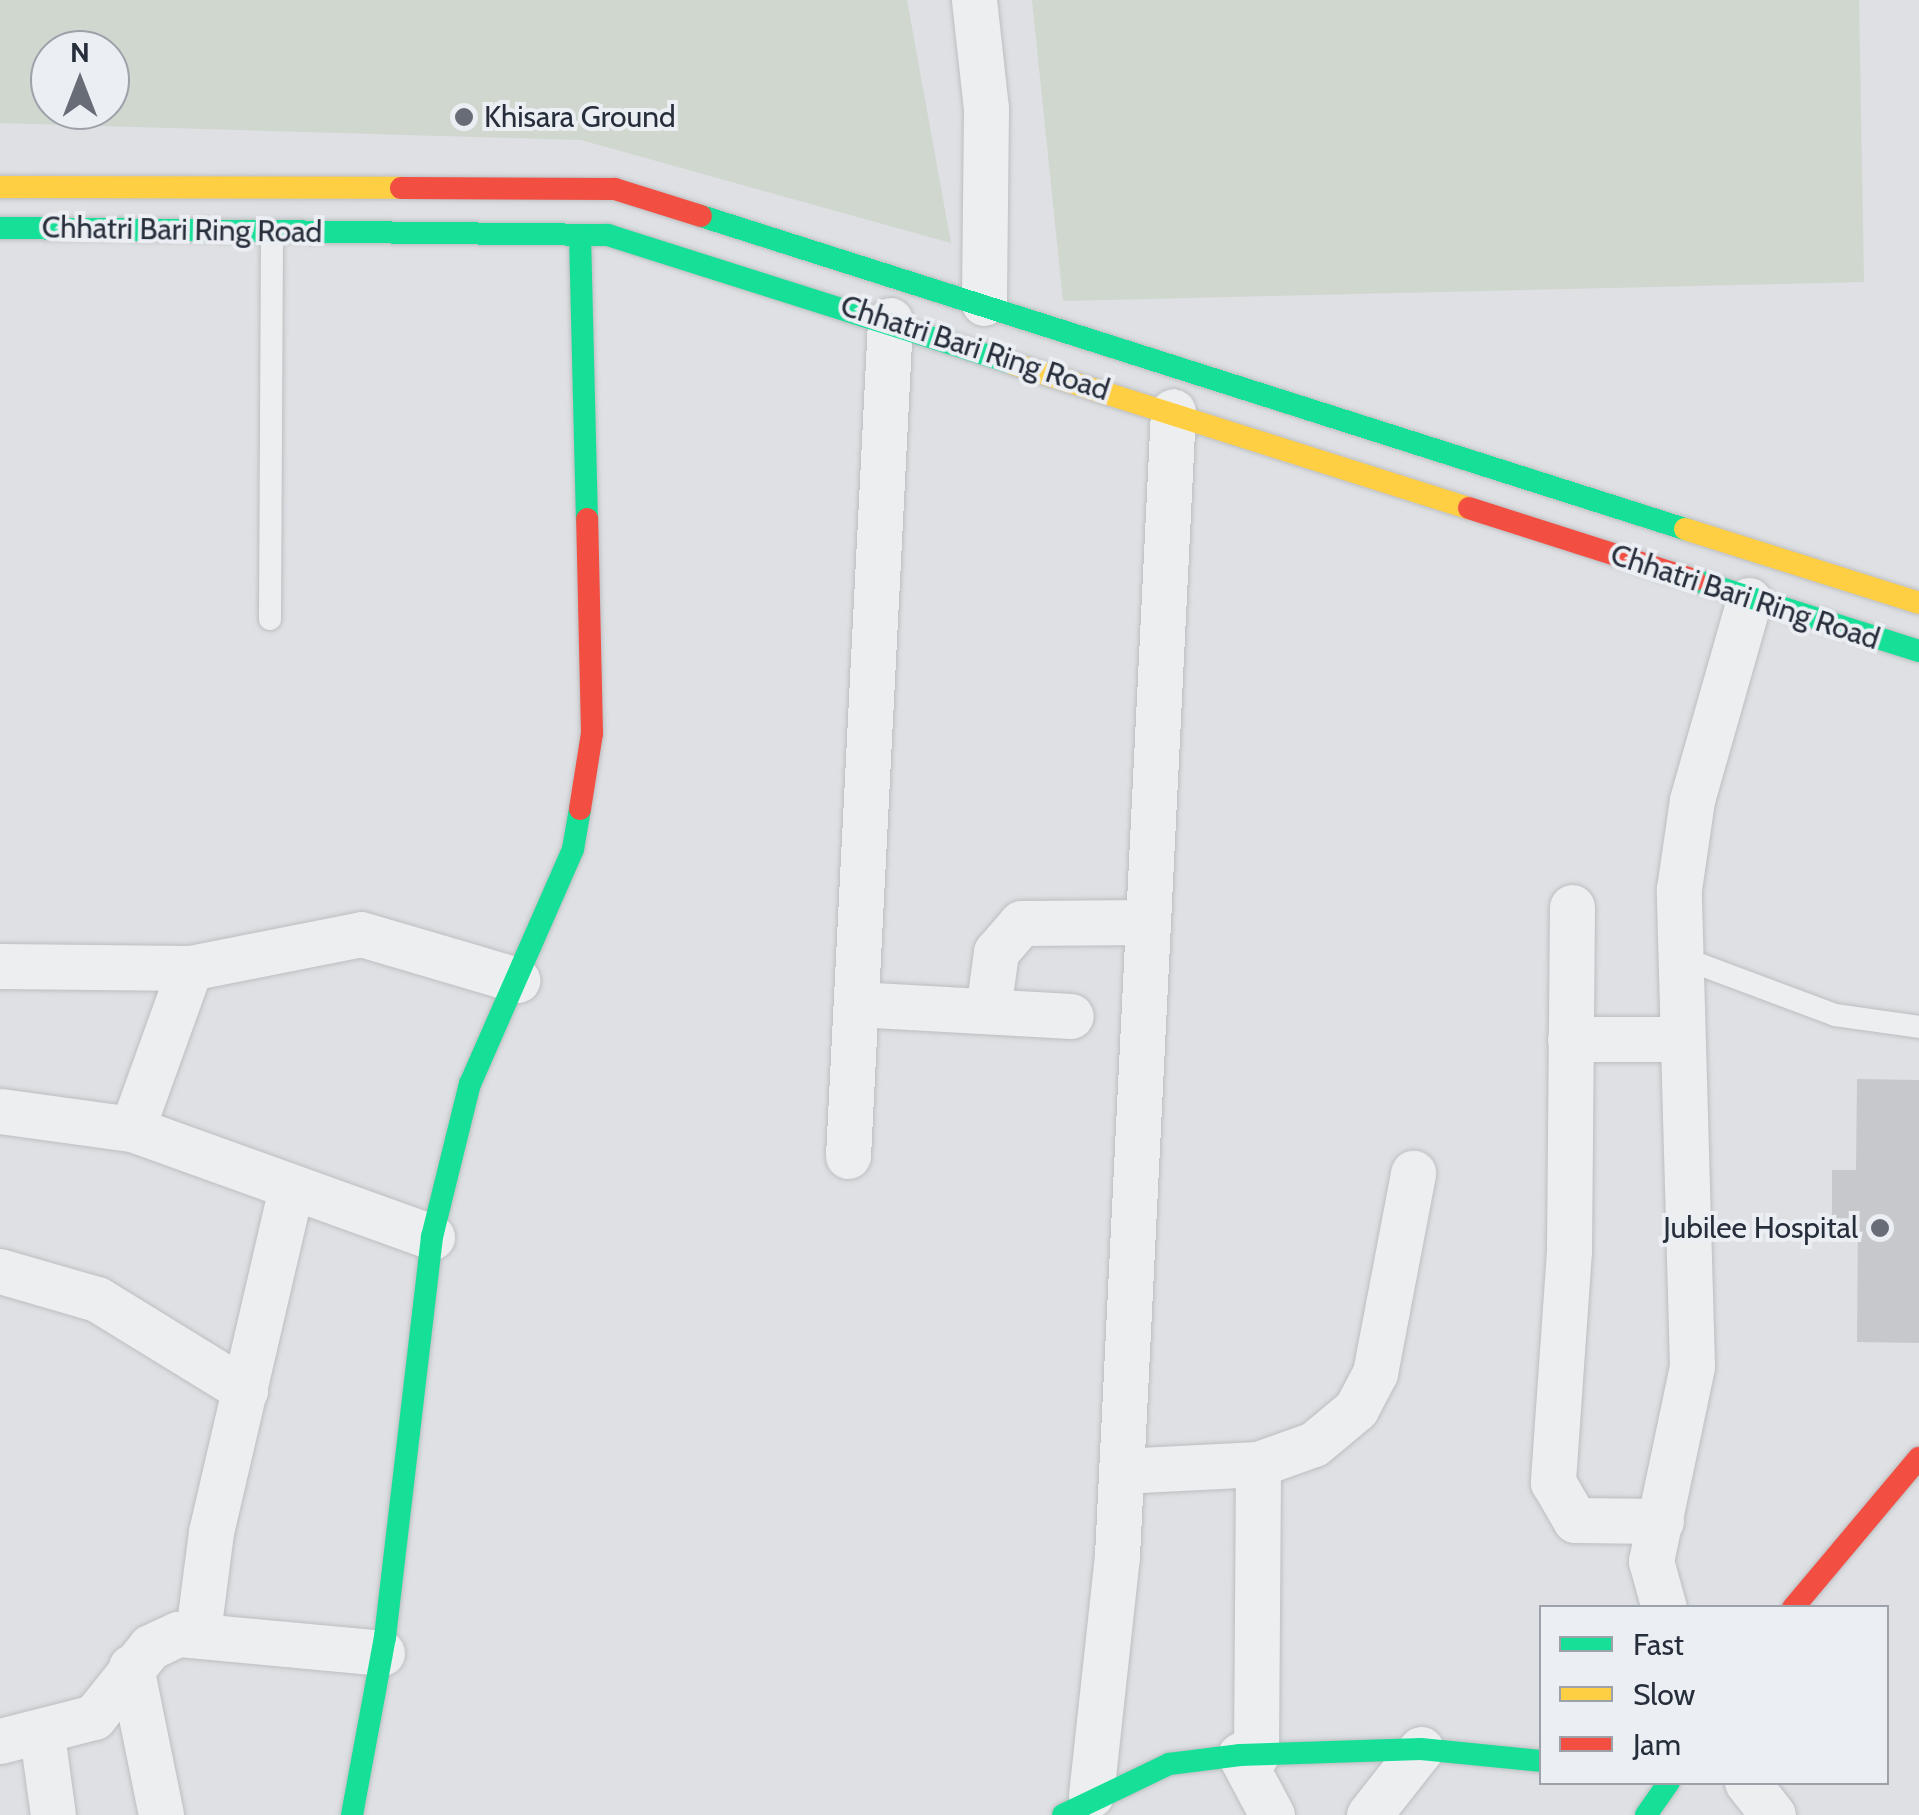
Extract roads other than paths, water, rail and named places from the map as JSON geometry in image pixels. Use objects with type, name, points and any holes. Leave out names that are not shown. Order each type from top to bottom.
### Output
[{"type":"main road","name":"Chhatri Bari Ring Road","points":[[0,186],[615,189],[1919,602]]},
{"type":"main road","name":"Chhatri Bari Ring Road","points":[[0,228],[580,235],[890,320],[1749,600],[1919,651]]},
{"type":"main road","points":[[352,1815],[382,1653],[432,1236],[470,1084],[572,849],[592,734],[580,235]]},
{"type":"main road","points":[[1796,1605],[1919,1458]]},
{"type":"main road","points":[[1077,1805],[1169,1764],[1248,1755],[1421,1749],[1539,1761]]},
{"type":"main road","points":[[1646,1815],[1667,1785]]},
{"type":"street","points":[[974,0],[986,108],[984,303]]},
{"type":"street","points":[[848,1156],[890,320]]},
{"type":"street","points":[[1077,1805],[1121,1471],[1173,411]]},
{"type":"street","points":[[1663,1605],[1651,1561],[1692,1366],[1680,957],[1692,800],[1749,600]]},
{"type":"street","points":[[1572,907],[1569,1250],[1553,1482],[1575,1520],[1661,1521]]},
{"type":"street","points":[[988,1011],[996,952],[1021,924],[1147,922]]},
{"type":"street","points":[[0,966],[190,968],[361,934],[517,980]]},
{"type":"street","points":[[132,1129],[190,968]]},
{"type":"street","points":[[856,1004],[1072,1016]]},
{"type":"street","points":[[1570,1038],[1682,1039]]},
{"type":"street","points":[[0,1110],[132,1129],[432,1236]]},
{"type":"street","points":[[1121,1471],[1258,1464],[1314,1444],[1356,1409],[1383,1338],[1413,1173]]},
{"type":"street","points":[[198,1632],[245,1390],[291,1188]]},
{"type":"street","points":[[0,1271],[97,1299],[245,1390]]},
{"type":"street","points":[[1258,1464],[1248,1755],[1272,1815]]},
{"type":"street","points":[[53,1815],[15,1733],[94,1717],[131,1667],[161,1640],[198,1632],[382,1653]]},
{"type":"street","points":[[131,1667],[162,1815]]},
{"type":"street","points":[[1369,1815],[1421,1749]]},
{"type":"street","points":[[1750,1785],[1773,1815]]},
{"type":"lane","points":[[270,619],[272,231]]},
{"type":"lane","points":[[1680,957],[1776,998],[1919,1027]]},
{"type":"place","name":"Khisara Ground","points":[[464,117]]},
{"type":"place","name":"Jubilee Hospital","points":[[1880,1228]]}]
